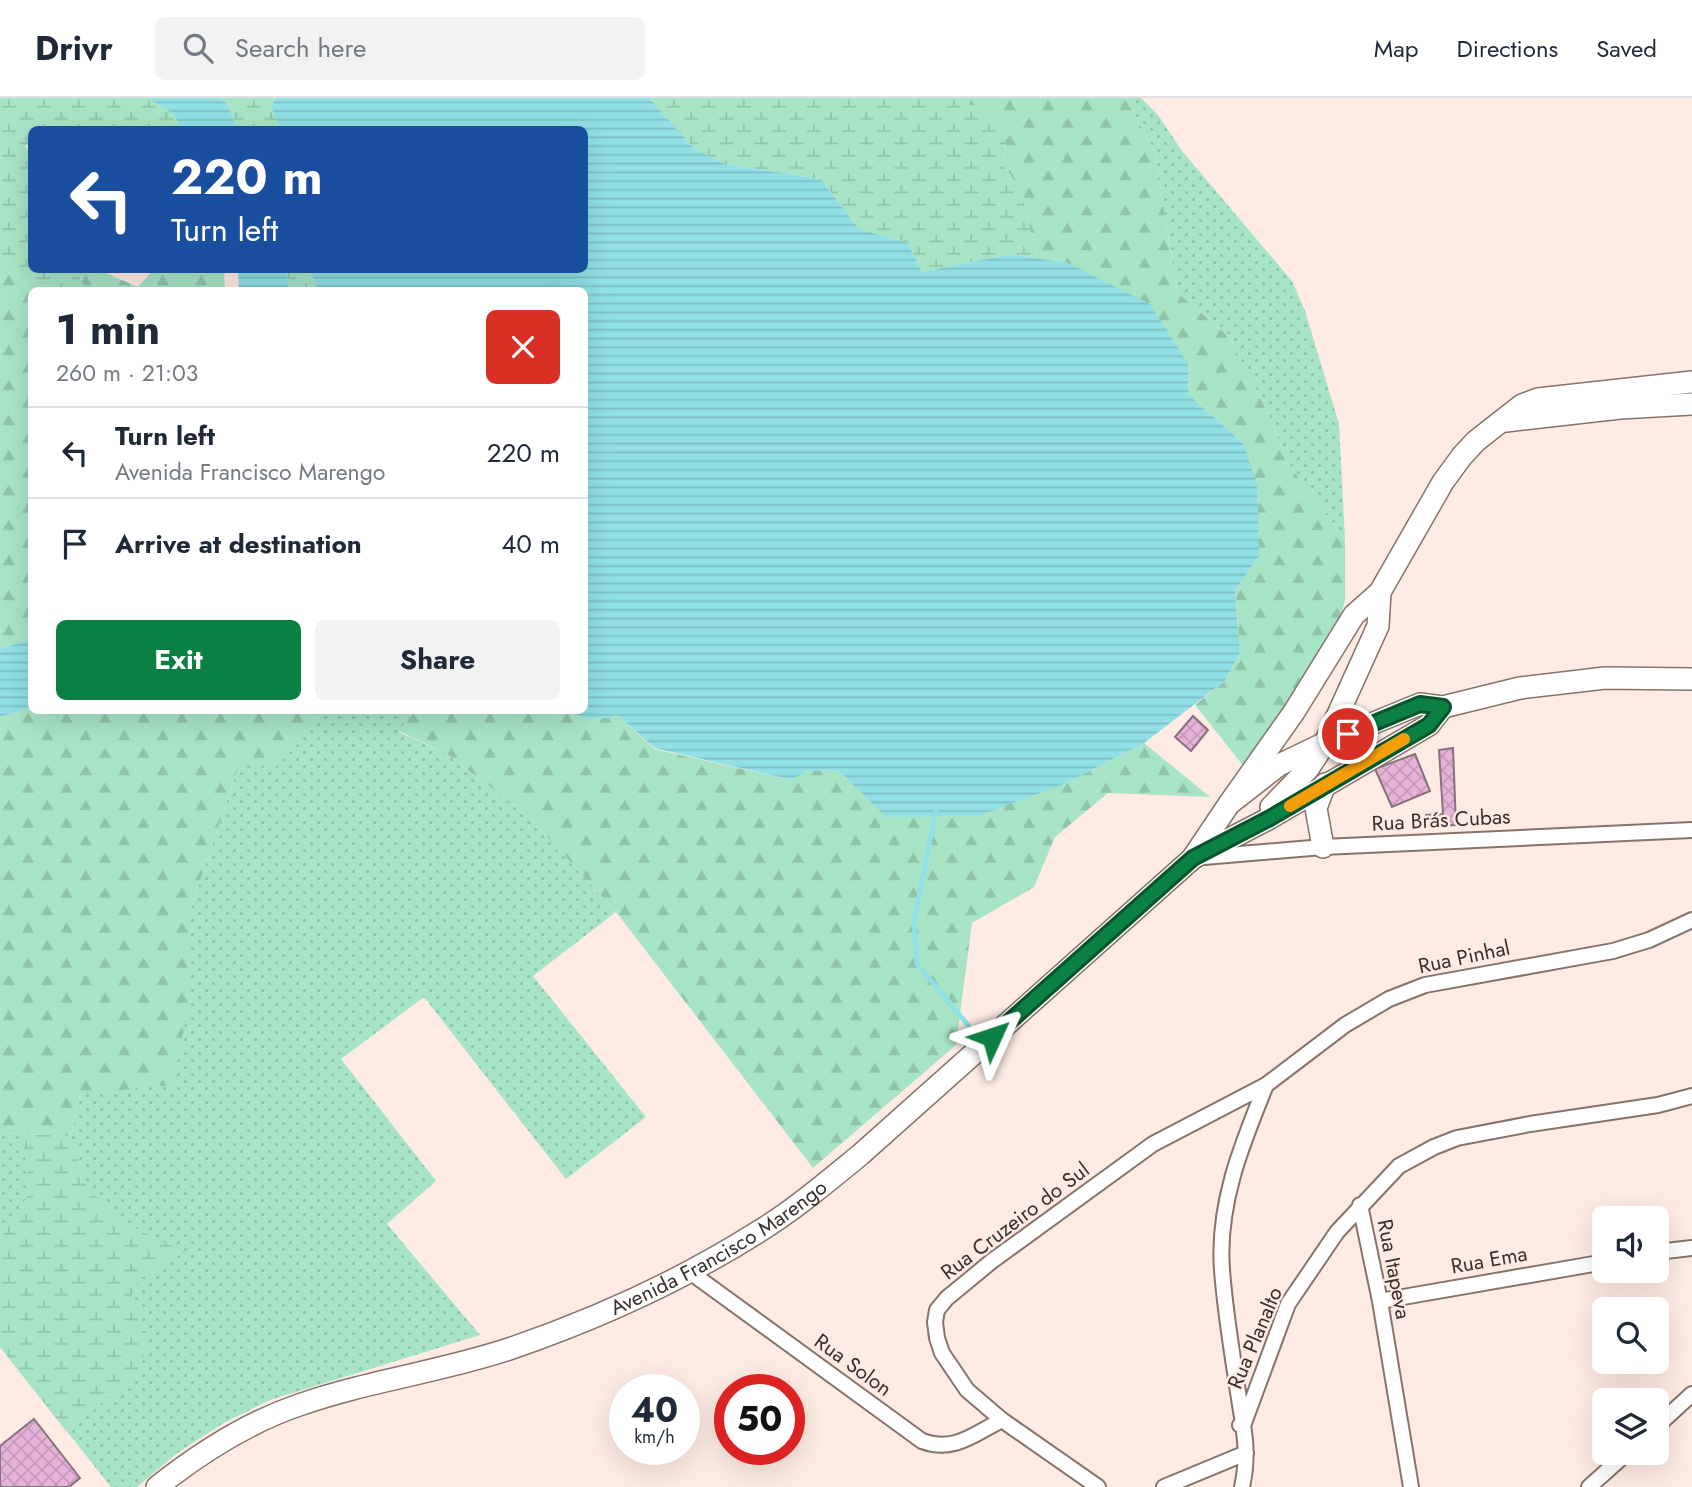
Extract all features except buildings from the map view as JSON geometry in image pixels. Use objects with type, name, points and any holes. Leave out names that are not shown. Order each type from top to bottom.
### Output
[{"type":"main road","points":[[1229,804],[1286,723],[1354,615],[1380,592],[1443,482],[1469,449],[1522,405],[1538,399],[1692,382]]},
{"type":"main road","points":[[1501,422],[1579,411],[1692,404]]},
{"type":"main road","points":[[1244,831],[1290,790],[1325,743],[1378,626],[1380,592]]},
{"type":"main road","name":"Avenida Francisco Marengo","points":[[1193,858],[1229,804],[1279,765],[1420,704],[1443,707],[1520,688],[1605,678],[1692,679]]},
{"type":"main road","points":[[1348,694],[1371,725]]},
{"type":"main road","name":"Avenida Francisco Marengo","points":[[157,1487],[190,1461],[260,1420],[347,1390],[508,1349],[571,1325],[690,1272],[760,1231],[808,1198],[849,1164],[1193,858],[1303,799],[1429,725],[1443,707]]},
{"type":"main road","points":[[1323,847],[1316,808],[1325,784]]},
{"type":"street","name":"Rua Brás Cubas","points":[[1193,858],[1323,847],[1692,830]]},
{"type":"street","name":"Rua Pinhal","points":[[1266,1085],[1345,1025],[1388,999],[1425,985],[1613,951],[1649,940],[1692,920]]},
{"type":"street","name":"Rua Cruzeiro do Sul","points":[[1098,1487],[1002,1420],[967,1390],[942,1353],[935,1322],[937,1310],[947,1298],[992,1261],[1153,1144],[1266,1085]]},
{"type":"street","points":[[1242,1424],[1222,1270],[1222,1239],[1225,1208],[1235,1166],[1266,1085]]},
{"type":"street","name":"Rua Itapeva","points":[[1411,1487],[1380,1301],[1360,1205],[1399,1166],[1425,1151],[1457,1138],[1658,1105],[1692,1096]]},
{"type":"street","name":"Rua Planalto","points":[[1242,1487],[1246,1453],[1242,1424],[1288,1304],[1336,1232],[1360,1205]]},
{"type":"street","points":[[1669,1251],[1692,1248]]},
{"type":"street","name":"Rua Ema","points":[[1380,1301],[1592,1264]]},
{"type":"street","name":"Rua Solon","points":[[690,1272],[922,1441],[936,1446],[947,1446],[1002,1420]]},
{"type":"street","points":[[1669,1415],[1692,1394]]},
{"type":"street","points":[[1164,1487],[1246,1453]]},
{"type":"street","points":[[1589,1487],[1614,1465]]},
{"type":"green space","points":[[0,98],[148,98],[173,114],[180,126],[28,126],[28,145],[25,145],[28,150],[28,273],[77,273],[84,287],[41,287],[0,257]]},
{"type":"green space","points":[[221,98],[275,98],[271,107],[279,126],[237,126],[227,104]]},
{"type":"green space","points":[[649,98],[971,98],[968,105],[991,109],[1006,140],[1004,166],[1021,191],[1037,258],[1011,254],[922,272],[908,243],[859,229],[821,179],[725,164],[695,149]]},
{"type":"green space","points":[[971,98],[1126,98],[1155,152],[1177,292],[1229,337],[1268,413],[1287,462],[1345,540],[1345,599],[1342,612],[1310,673],[1245,768],[1195,705],[1225,681],[1240,652],[1235,591],[1259,556],[1243,443],[1189,395],[1188,364],[1068,263],[1037,258],[1021,191],[1004,166],[1006,140],[991,109],[968,105]]},
{"type":"green space","points":[[1126,98],[1141,98],[1158,115],[1182,151],[1292,281],[1305,311],[1339,424],[1345,540],[1287,462],[1268,413],[1229,337],[1177,292],[1155,152]]},
{"type":"green space","points":[[0,257],[41,287],[28,287],[28,640],[0,649]]},
{"type":"green space","points":[[77,273],[106,273],[138,287],[84,287]]},
{"type":"green space","points":[[150,273],[224,273],[225,287],[138,287]]},
{"type":"green space","points":[[287,273],[311,273],[316,287],[289,287]]},
{"type":"green space","points":[[28,709],[28,714],[312,714],[319,720],[276,767],[240,762],[190,911],[190,1000],[172,1085],[80,1094],[71,1136],[0,1133],[0,717]]},
{"type":"green space","points":[[312,714],[412,714],[399,732],[447,754],[530,818],[616,912],[533,976],[646,1117],[566,1179],[424,997],[341,1059],[436,1181],[387,1224],[480,1335],[270,1400],[222,1424],[176,1454],[137,1487],[111,1487],[0,1347],[0,1133],[71,1136],[80,1094],[190,1000],[190,911],[240,762],[319,720]]},
{"type":"green space","points":[[412,714],[576,714],[593,719],[619,716],[654,749],[792,780],[809,770],[839,771],[887,817],[1064,784],[1144,743],[1210,797],[1108,793],[1055,837],[1034,887],[972,923],[956,1045],[813,1168],[616,912],[530,818],[447,754],[399,731]]},
{"type":"green space","points":[[22,1134],[71,1136],[85,1183],[113,1217],[185,1252],[141,1278],[131,1295],[149,1339],[138,1374],[66,1431],[0,1347],[0,1239],[30,1192]]},
{"type":"water","points":[[148,98],[221,98],[227,104],[237,126],[180,126],[173,114]]},
{"type":"water","points":[[275,98],[649,98],[695,149],[725,164],[821,179],[859,229],[908,243],[922,272],[1011,254],[1068,263],[1150,304],[1188,364],[1189,395],[1243,443],[1257,485],[1259,556],[1235,591],[1240,652],[1225,681],[1144,743],[1064,784],[978,816],[886,817],[839,771],[809,770],[792,780],[654,748],[619,716],[593,719],[574,714],[588,714],[588,287],[316,287],[311,273],[588,273],[588,126],[279,126],[271,107]]},
{"type":"water","points":[[238,273],[287,273],[289,287],[239,287]]},
{"type":"water","points":[[28,640],[28,709],[0,717],[0,649]]},
{"type":"waterway","points":[[936,811],[914,922],[917,964],[968,1025]]},
{"type":"slow traffic","points":[[1290,806],[1404,739]]},
{"type":"route","points":[[992,1037],[1193,858],[1270,818],[1429,725],[1443,707],[1420,704],[1348,734]]}]
